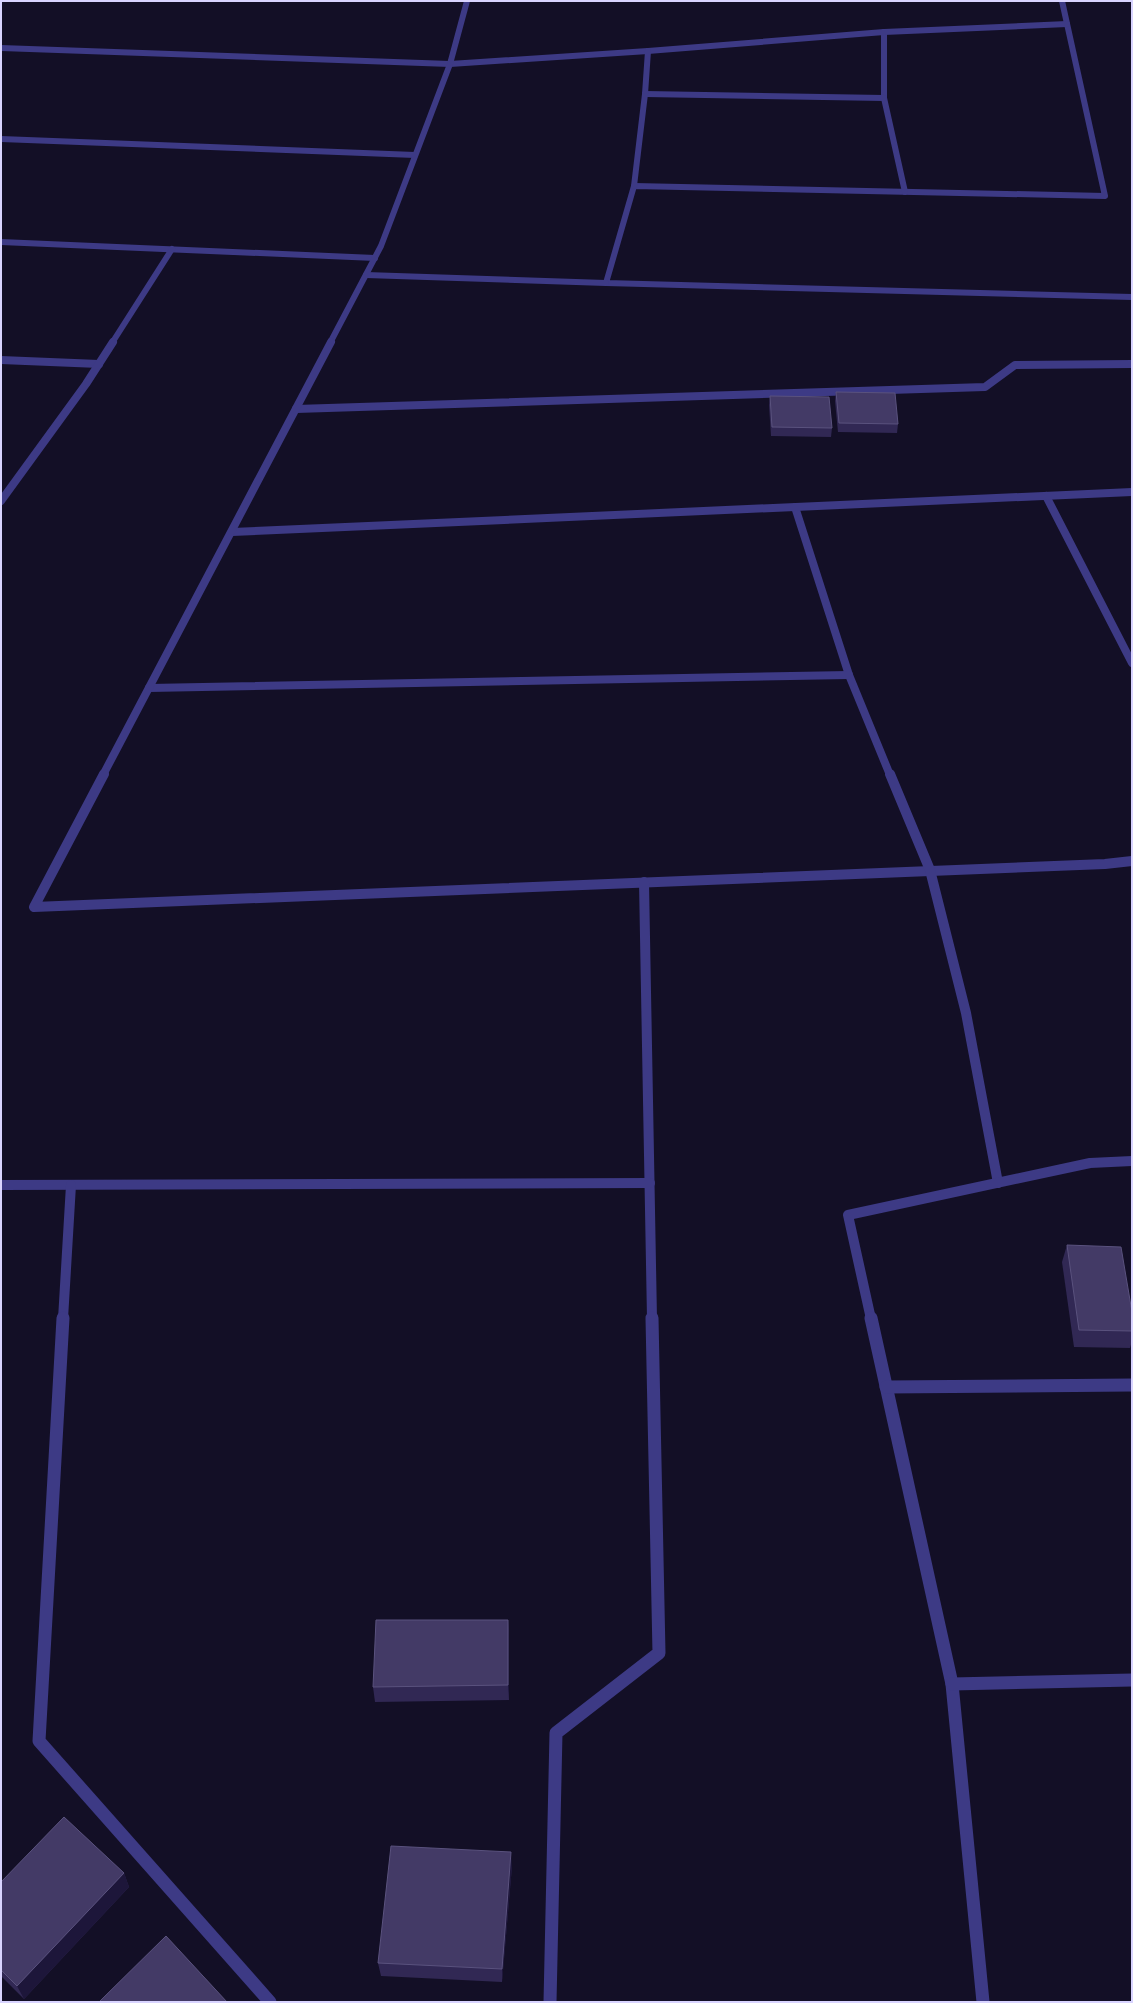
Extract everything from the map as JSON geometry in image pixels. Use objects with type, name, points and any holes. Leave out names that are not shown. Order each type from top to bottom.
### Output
[{"type":"street","points":[[467,1],[450,64],[381,246],[34,907],[1104,864],[1132,860]]},
{"type":"street","points":[[634,186],[1105,196],[1062,1]]},
{"type":"street","points":[[1,48],[450,64],[648,51],[884,32],[1067,24]]},
{"type":"street","points":[[884,32],[884,98],[905,192]]},
{"type":"street","points":[[606,283],[634,186],[645,94],[648,51]]},
{"type":"street","points":[[645,94],[884,98]]},
{"type":"street","points":[[1,139],[415,155]]},
{"type":"street","points":[[1,242],[375,258]]},
{"type":"street","points":[[1,502],[99,364],[172,249]]},
{"type":"street","points":[[366,275],[1132,297]]},
{"type":"street","points":[[1,360],[99,364]]},
{"type":"street","points":[[296,409],[985,387],[1015,365],[1132,364]]},
{"type":"street","points":[[232,532],[1132,492]]},
{"type":"street","points":[[1046,496],[1132,663]]},
{"type":"street","points":[[796,507],[849,676],[930,870],[966,1013],[998,1183]]},
{"type":"street","points":[[149,688],[849,676]]},
{"type":"street","points":[[550,2002],[556,1733],[659,1653],[644,882]]},
{"type":"street","points":[[983,2002],[952,1684],[848,1215],[1090,1163],[1132,1161]]},
{"type":"street","points":[[1,1185],[650,1183]]},
{"type":"street","points":[[71,1185],[38,1741],[270,2002]]},
{"type":"street","points":[[886,1387],[1132,1385]]},
{"type":"street","points":[[952,1684],[1132,1680]]},
{"type":"building","points":[[836,392],[895,393],[898,424],[839,423]]},
{"type":"building","points":[[770,396],[829,397],[832,428],[772,427]]},
{"type":"building","points":[[1067,1245],[1121,1247],[1132,1312],[1132,1331],[1079,1330]]},
{"type":"building","points":[[376,1620],[508,1620],[508,1685],[373,1687]]},
{"type":"building","points":[[64,1817],[124,1873],[17,1986],[1,1970],[1,1882]]},
{"type":"building","points":[[391,1846],[511,1852],[502,1969],[378,1963]]},
{"type":"building","points":[[166,1936],[227,2002],[99,2002]]}]
